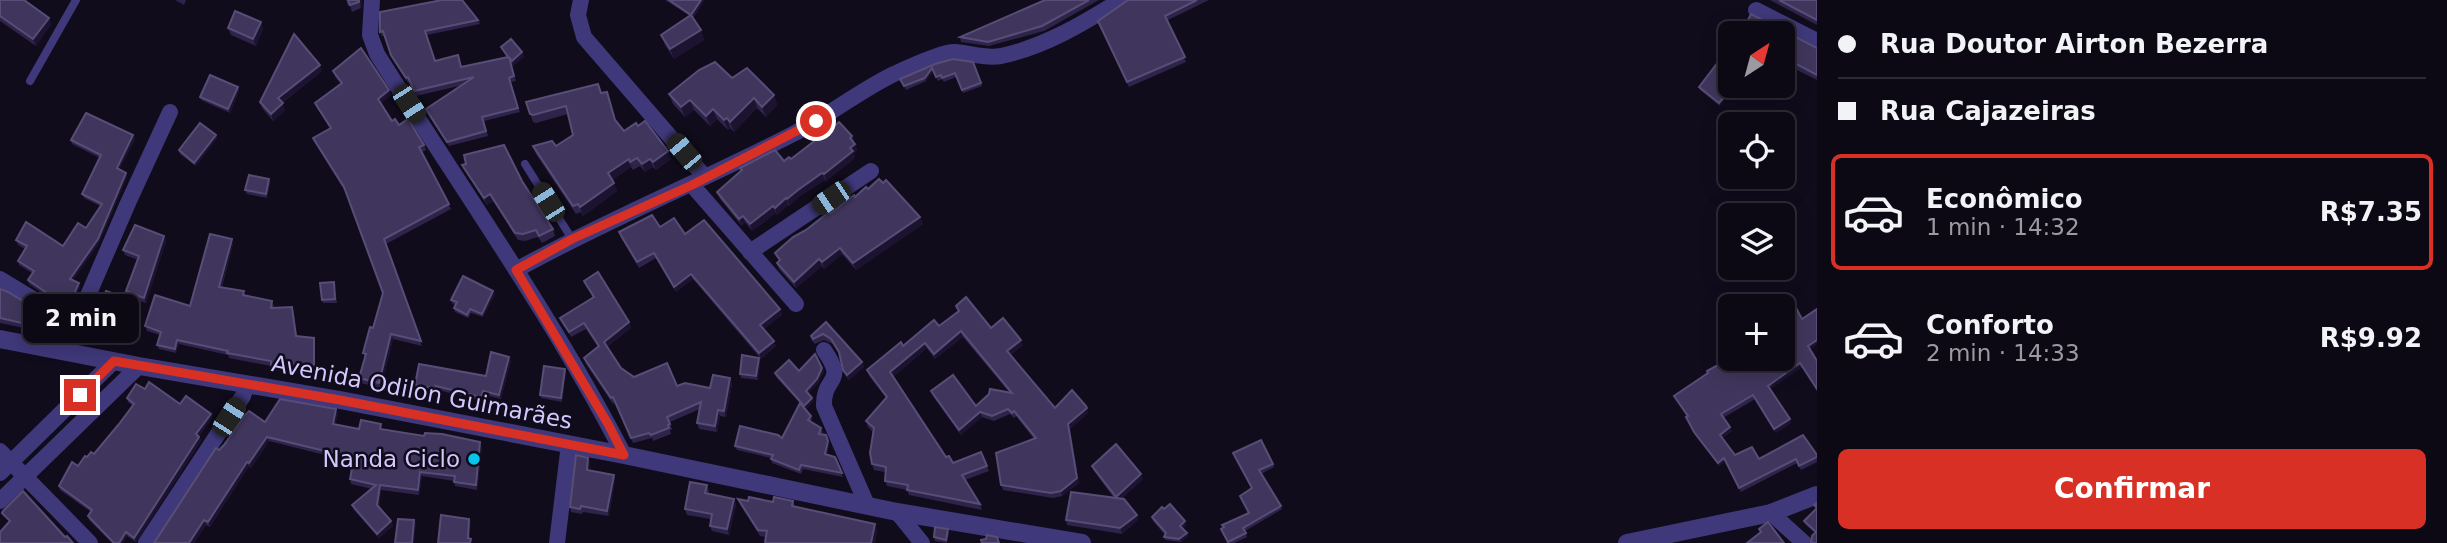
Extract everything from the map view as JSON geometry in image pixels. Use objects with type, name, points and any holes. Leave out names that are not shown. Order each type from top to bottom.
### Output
[{"type":"street","points":[[372,0],[370,35],[377,54],[516,270],[624,455]]},
{"type":"street","points":[[581,0],[578,15],[584,37],[699,181],[750,252],[796,304]]},
{"type":"street","points":[[516,270],[572,239],[699,181],[796,132],[894,74],[947,53],[985,58],[1003,56],[1039,44],[1087,22],[1121,0]]},
{"type":"street","points":[[1756,9],[1817,41]]},
{"type":"street","points":[[64,351],[170,112]]},
{"type":"street","points":[[750,252],[872,171]]},
{"type":"street","points":[[0,279],[48,308],[50,313],[44,347]]},
{"type":"street","name":"Avenida Odilon Guimarães","points":[[0,339],[569,444],[897,512],[1083,543]]},
{"type":"street","points":[[824,350],[835,366],[836,374],[824,394],[824,405],[867,505]]},
{"type":"street","points":[[90,543],[25,477],[4,462],[114,361]]},
{"type":"street","points":[[0,501],[139,366]]},
{"type":"street","points":[[146,543],[243,396],[247,384]]},
{"type":"street","points":[[557,543],[569,444]]},
{"type":"street","points":[[1627,543],[1771,513],[1817,495]]},
{"type":"street","points":[[897,512],[922,543]]},
{"type":"street","points":[[1771,513],[1804,543]]},
{"type":"lane","points":[[30,81],[76,0]]},
{"type":"lane","points":[[524,164],[572,239]]},
{"type":"building","points":[[0,0],[24,0],[49,18],[33,39],[0,16]]},
{"type":"building","points":[[348,0],[359,0],[359,2],[350,5]]},
{"type":"building","points":[[442,0],[462,0],[478,20],[425,31],[435,61],[458,55],[461,67],[508,57],[501,47],[511,39],[522,52],[512,61],[509,57],[514,76],[509,78],[518,108],[482,117],[486,131],[447,142],[426,109],[474,77],[414,91],[408,77],[406,78],[391,55],[383,31],[380,32],[380,12]]},
{"type":"building","points":[[669,0],[701,0],[691,15]]},
{"type":"building","points":[[1045,0],[1089,0],[1042,26],[988,42],[960,37]]},
{"type":"building","points":[[1128,0],[1197,0],[1165,16],[1185,57],[1127,82],[1098,21]]},
{"type":"building","points":[[1779,0],[1817,0],[1817,20]]},
{"type":"building","points":[[235,11],[261,22],[253,39],[228,28]]},
{"type":"building","points":[[1751,14],[1765,21],[1747,21]]},
{"type":"building","points":[[691,15],[701,30],[670,49],[661,35]]},
{"type":"building","points":[[294,34],[320,65],[278,98],[283,103],[271,114],[260,102]]},
{"type":"building","points":[[1796,37],[1817,48],[1817,75],[1796,64]]},
{"type":"building","points":[[361,48],[389,90],[378,99],[392,121],[395,119],[399,125],[408,119],[424,145],[419,147],[449,204],[384,239],[421,341],[391,334],[379,383],[359,378],[370,327],[373,328],[383,293],[344,187],[313,138],[331,128],[315,103],[342,83],[333,71]]},
{"type":"building","points":[[953,59],[973,62],[981,83],[962,90],[955,73],[942,78],[941,75],[936,77],[932,68],[925,78],[904,86],[900,79],[935,64]]},
{"type":"building","points":[[715,62],[732,78],[747,68],[774,95],[762,107],[754,98],[730,122],[713,109],[706,116],[690,100],[681,107],[669,94],[699,70]]},
{"type":"building","points":[[1718,62],[1718,98],[1723,98],[1719,103],[1699,87]]},
{"type":"building","points":[[210,75],[238,87],[228,109],[200,97]]},
{"type":"building","points":[[598,84],[601,93],[607,92],[615,120],[624,131],[645,121],[668,151],[653,162],[650,159],[642,164],[637,158],[630,162],[629,159],[608,173],[614,183],[580,207],[578,204],[573,206],[533,146],[552,141],[556,146],[573,135],[566,106],[533,115],[530,114],[526,102]]},
{"type":"building","points":[[86,113],[133,135],[117,168],[126,173],[98,239],[70,279],[79,283],[60,325],[55,322],[59,311],[56,299],[28,280],[34,271],[18,261],[27,246],[16,240],[26,222],[63,246],[78,223],[86,228],[102,204],[82,194],[101,155],[71,140]]},
{"type":"building","points":[[839,122],[852,136],[850,138],[855,144],[850,148],[853,151],[750,224],[743,216],[739,219],[717,192],[742,170],[740,168],[775,150],[784,161],[789,157],[791,159]]},
{"type":"building","points":[[200,123],[216,135],[194,163],[179,150]]},
{"type":"building","points":[[504,145],[522,181],[553,229],[539,236],[536,230],[523,234],[515,233],[490,194],[484,198],[462,165],[466,164],[464,155]]},
{"type":"building","points":[[249,175],[269,179],[266,194],[245,190]]},
{"type":"building","points":[[879,179],[883,183],[886,180],[920,217],[853,263],[840,248],[822,262],[819,259],[794,282],[777,263],[780,260],[775,253],[793,237],[866,187],[868,189]]},
{"type":"building","points":[[652,215],[660,227],[674,218],[685,234],[704,220],[780,309],[760,325],[774,341],[759,353],[691,274],[674,287],[654,253],[637,262],[619,232]]},
{"type":"building","points":[[135,225],[164,236],[144,298],[126,291],[139,256],[123,250]]},
{"type":"building","points":[[210,234],[232,239],[219,287],[244,291],[243,295],[272,301],[271,308],[292,307],[296,336],[314,338],[314,370],[271,366],[271,361],[177,340],[175,349],[157,345],[161,332],[145,326],[155,295],[190,306]]},
{"type":"building","points":[[598,272],[629,322],[604,342],[621,368],[634,377],[667,363],[677,386],[685,383],[710,388],[713,375],[730,378],[724,411],[718,410],[715,426],[697,423],[701,402],[667,417],[669,428],[651,435],[649,433],[631,438],[613,397],[611,398],[584,358],[599,346],[584,323],[569,332],[560,318],[594,297],[584,281]]},
{"type":"building","points":[[463,276],[493,291],[482,314],[470,309],[467,315],[454,308],[457,302],[451,300]]},
{"type":"building","points":[[334,282],[335,299],[322,300],[320,283]]},
{"type":"building","points":[[0,289],[36,309],[33,322],[23,319],[22,323],[0,318]]},
{"type":"building","points":[[106,291],[124,297],[116,319],[98,313]]},
{"type":"building","points":[[966,297],[991,328],[1003,318],[1021,340],[1007,351],[1055,408],[1072,390],[1087,408],[1068,424],[1077,478],[1061,491],[1051,493],[1001,485],[996,453],[1036,438],[1014,411],[1012,413],[1008,409],[992,416],[980,412],[959,430],[931,391],[953,375],[976,406],[989,394],[990,389],[1012,393],[961,331],[934,354],[925,343],[890,372],[946,457],[949,456],[953,463],[981,452],[987,466],[962,475],[980,504],[907,490],[908,485],[885,481],[886,467],[872,464],[870,453],[874,428],[866,421],[887,397],[867,370],[901,342],[903,346],[934,320],[939,326],[959,311],[956,306]]},
{"type":"building","points":[[1795,306],[1802,319],[1817,309],[1817,340],[1808,346],[1817,361],[1817,389],[1800,363],[1795,367]]},
{"type":"building","points":[[826,322],[862,362],[847,375],[831,339],[823,334],[813,339],[811,336]]},
{"type":"building","points":[[491,352],[509,357],[499,395],[483,391],[481,397],[436,386],[438,389],[415,385],[419,364],[486,376]]},
{"type":"building","points":[[815,354],[822,368],[817,379],[806,391],[812,398],[804,406],[775,373],[789,360],[799,371]]},
{"type":"building","points":[[742,355],[759,358],[756,376],[740,374]]},
{"type":"building","points":[[1718,365],[1718,371],[1789,371],[1768,386],[1790,419],[1774,429],[1753,395],[1721,414],[1730,427],[1720,435],[1735,455],[1752,447],[1759,459],[1803,435],[1817,457],[1799,466],[1796,459],[1739,488],[1724,458],[1718,463],[1694,432],[1686,417],[1688,416],[1674,396],[1708,373],[1707,371]]},
{"type":"building","points":[[544,366],[565,369],[561,398],[540,395]]},
{"type":"building","points":[[149,382],[180,404],[186,396],[211,414],[196,434],[199,437],[134,538],[126,532],[119,543],[114,543],[88,516],[92,510],[59,486],[72,462],[78,466],[85,456],[91,452],[94,454],[119,424],[134,404],[127,398],[136,384],[145,389]]},
{"type":"building","points":[[280,399],[336,409],[333,424],[359,429],[361,420],[381,424],[380,429],[424,436],[425,433],[442,434],[480,442],[476,485],[454,482],[455,476],[420,472],[418,490],[380,485],[377,505],[391,521],[377,534],[352,505],[376,485],[350,479],[354,458],[267,437],[249,463],[247,462],[208,522],[204,520],[189,543],[154,543],[216,448],[219,450],[224,445],[249,411],[265,422]]},
{"type":"building","points":[[800,403],[811,416],[808,420],[821,428],[819,434],[826,435],[828,441],[825,454],[835,457],[842,473],[801,465],[799,470],[771,459],[773,455],[735,446],[740,426],[782,438]]},
{"type":"building","points":[[1261,440],[1273,464],[1259,470],[1281,506],[1243,528],[1246,533],[1228,542],[1221,529],[1224,527],[1222,525],[1249,513],[1240,496],[1252,488],[1233,453]]},
{"type":"building","points":[[1116,444],[1141,474],[1116,497],[1092,466]]},
{"type":"building","points":[[576,455],[588,458],[587,470],[614,475],[607,511],[581,506],[580,509],[570,507]]},
{"type":"building","points":[[690,482],[707,485],[705,493],[734,499],[727,529],[710,526],[712,514],[685,509]]},
{"type":"building","points":[[23,491],[73,543],[0,543],[0,532],[10,521],[2,513]]},
{"type":"building","points":[[1071,492],[1124,499],[1137,515],[1120,528],[1066,520]]},
{"type":"building","points":[[749,497],[773,502],[774,497],[793,501],[792,506],[875,524],[871,543],[766,543],[767,531],[758,530],[738,499],[748,501]]},
{"type":"building","points":[[1170,504],[1185,521],[1180,526],[1187,533],[1179,539],[1164,537],[1166,533],[1152,517],[1162,507],[1164,509]]},
{"type":"building","points":[[1817,508],[1817,543],[1811,543],[1816,532],[1804,521]]},
{"type":"building","points":[[441,515],[469,519],[470,543],[438,543]]},
{"type":"building","points":[[398,519],[414,520],[412,543],[395,543]]},
{"type":"building","points":[[1768,522],[1784,543],[1747,543],[1761,532],[1759,529]]},
{"type":"building","points":[[935,527],[948,529],[946,540],[934,537]]},
{"type":"building","points":[[987,535],[997,537],[999,543],[982,543],[981,540],[986,539]]},
{"type":"place","name":"Nanda Ciclo","points":[[474,459]]},
{"type":"route","points":[[80,395],[114,361],[340,400],[624,455],[516,270],[572,239],[692,185],[816,121]]}]
